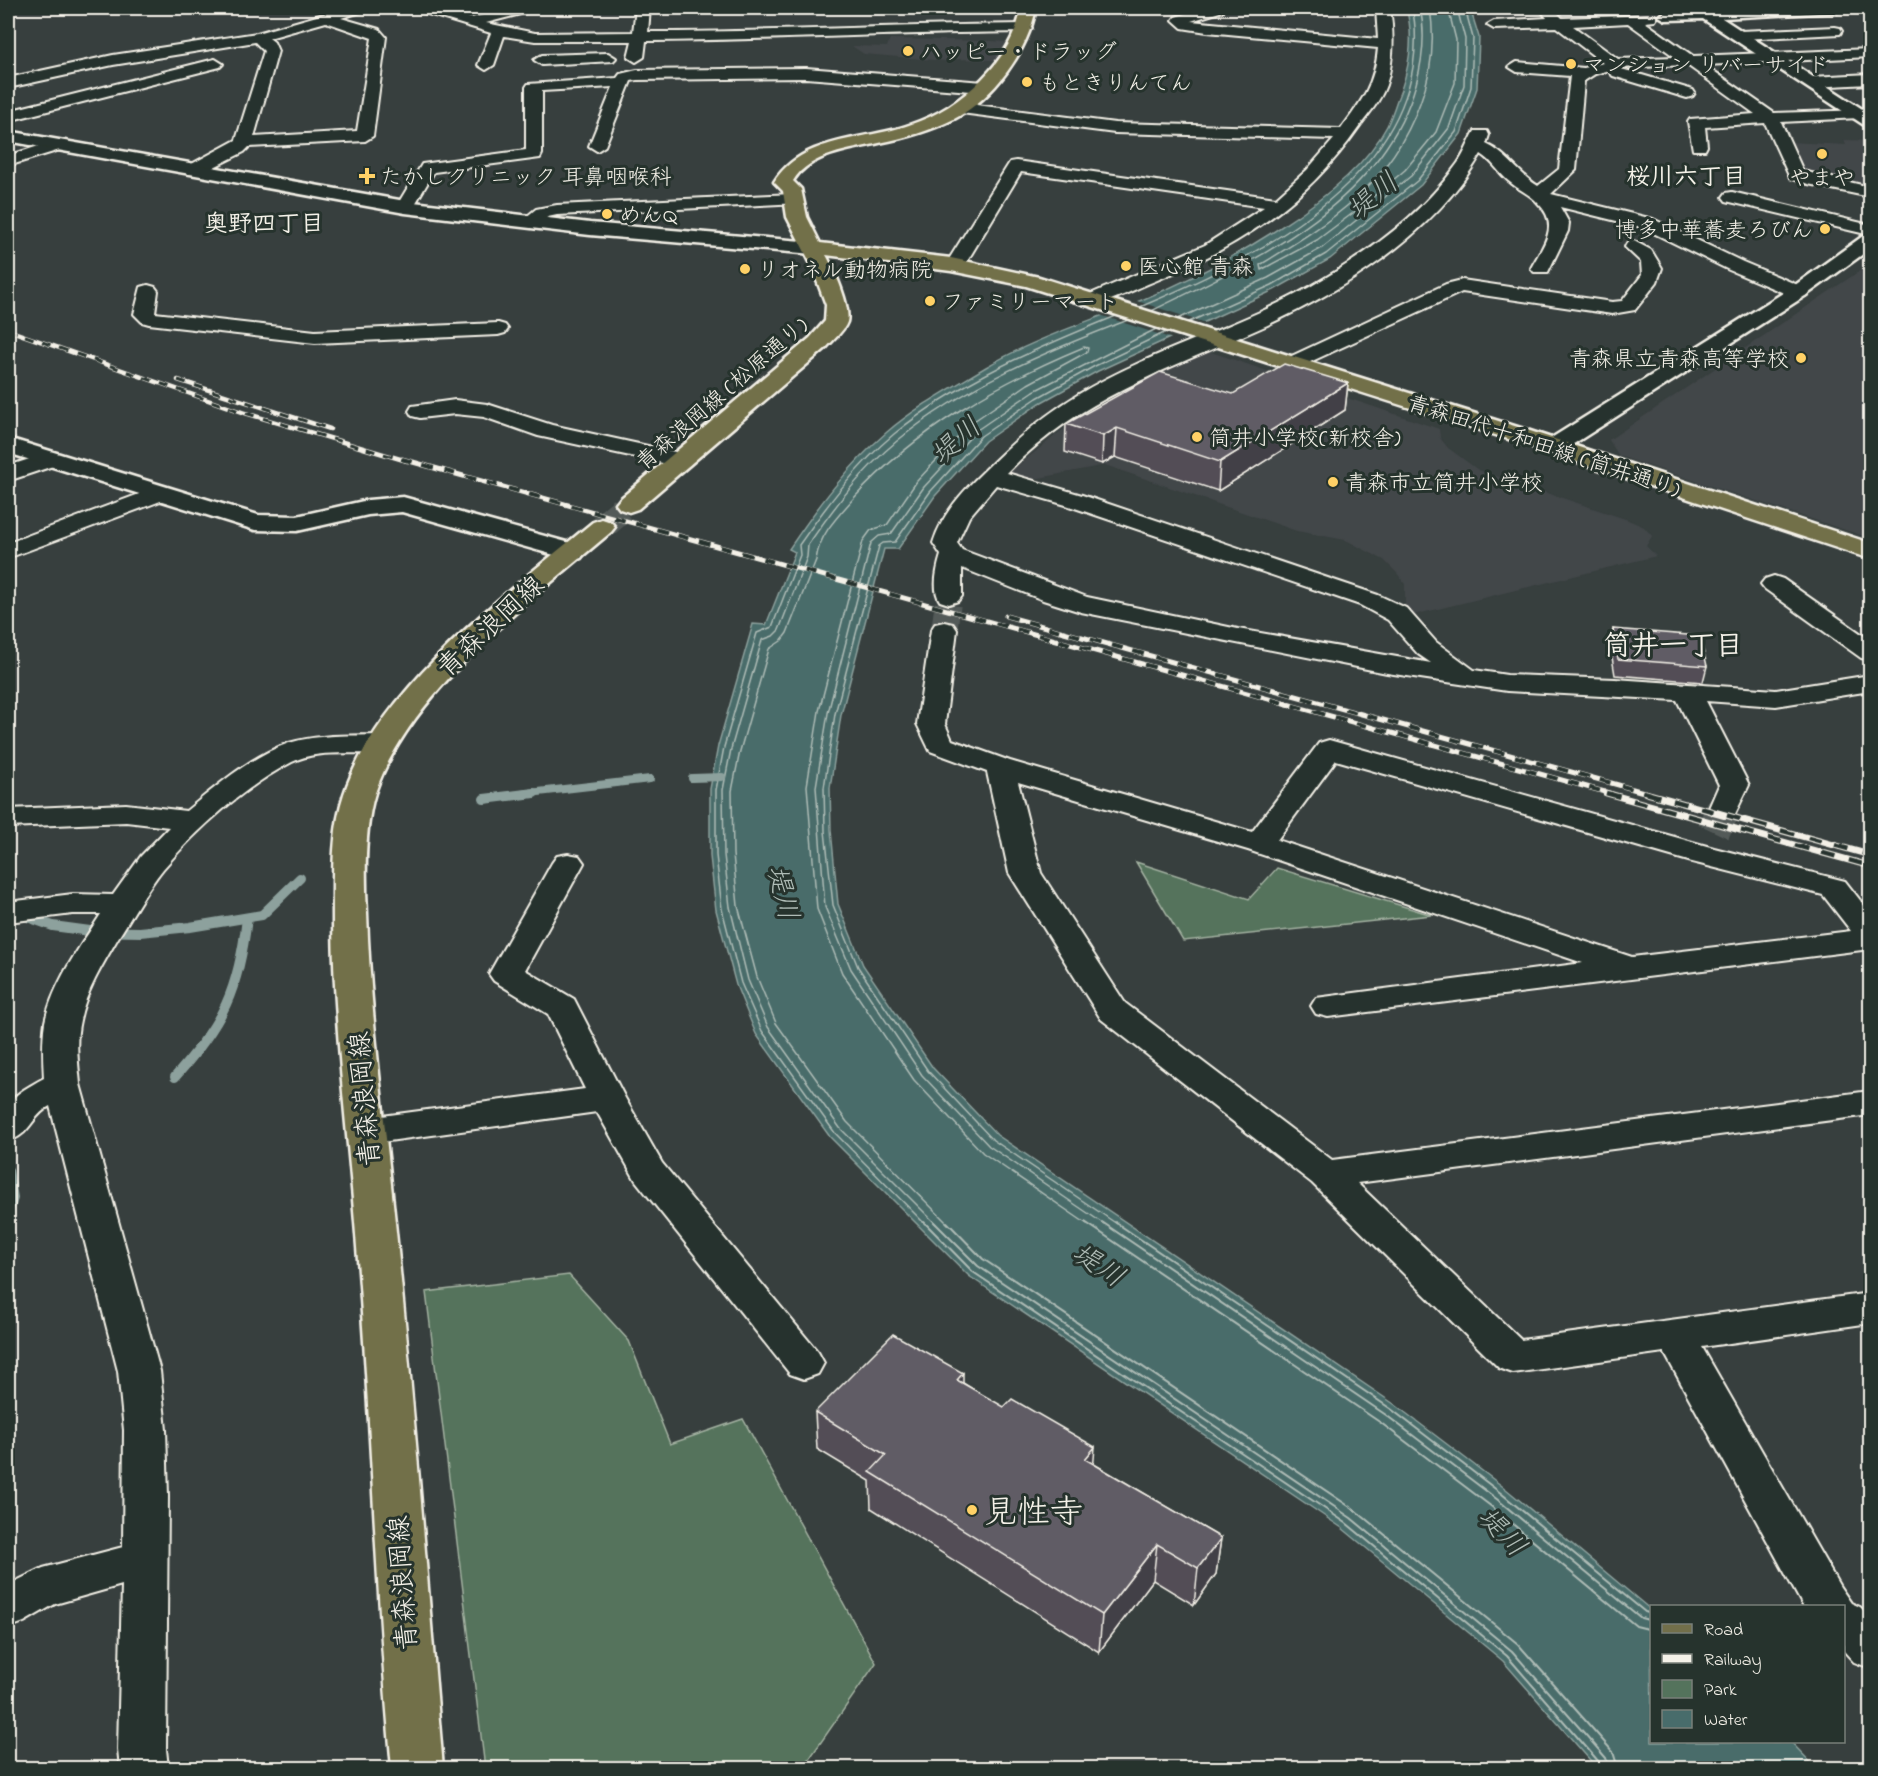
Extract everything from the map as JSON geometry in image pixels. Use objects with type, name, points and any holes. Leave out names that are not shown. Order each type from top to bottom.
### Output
[{"type":"main road","name":"青森浪岡線 (松原通り)","points":[[616,515],[818,343],[832,328],[837,316],[836,305],[813,248],[796,217],[792,189],[783,182],[793,168],[804,160],[821,153],[896,135],[948,116],[961,108],[984,87],[1016,49],[1024,14]]},
{"type":"main road","name":"青森田代十和田線 (筒井通り)","points":[[813,248],[956,264],[1032,281],[1098,300],[1870,551]]},
{"type":"main road","name":"青森浪岡線","points":[[417,1768],[379,1263],[351,966],[349,870],[359,795],[381,744],[429,682],[507,606],[616,515]]},
{"type":"street","points":[[8,83],[123,59],[258,37],[359,8]]},
{"type":"street","points":[[423,8],[499,31],[640,49]]},
{"type":"street","points":[[470,22],[528,8]]},
{"type":"street","points":[[640,49],[643,8]]},
{"type":"street","points":[[1218,8],[1180,20],[1187,25],[1207,28],[1385,44]]},
{"type":"street","points":[[1098,300],[1227,241],[1253,225],[1307,181],[1347,134],[1372,98],[1383,67],[1385,44],[1383,8]]},
{"type":"street","points":[[1546,8],[1600,68],[1688,93]]},
{"type":"street","points":[[1796,8],[1870,52]]},
{"type":"street","points":[[1494,25],[1631,19],[1660,12],[1706,14],[1729,10],[1837,8]]},
{"type":"street","points":[[544,54],[640,49],[726,37],[910,29],[1024,14]]},
{"type":"street","points":[[1706,14],[1811,82],[1863,112]]},
{"type":"street","points":[[270,16],[272,26],[281,29]]},
{"type":"street","points":[[244,142],[365,136],[378,37],[374,32],[323,17]]},
{"type":"street","points":[[783,18],[803,34],[806,73]]},
{"type":"street","points":[[1631,19],[1771,118],[1796,174],[1870,192]]},
{"type":"street","points":[[486,65],[499,31]]},
{"type":"street","points":[[1740,35],[1835,31]]},
{"type":"street","points":[[194,170],[238,148],[244,142],[271,51],[269,45],[258,37]]},
{"type":"street","points":[[1517,67],[1600,68],[1870,52]]},
{"type":"street","points":[[8,116],[215,64]]},
{"type":"street","points":[[1540,195],[1567,170],[1576,79],[1600,68]]},
{"type":"street","points":[[597,146],[625,77],[637,75],[806,73],[984,87]]},
{"type":"street","points":[[1811,82],[1870,79]]},
{"type":"street","points":[[405,207],[428,168],[534,154],[534,87],[623,82]]},
{"type":"street","points":[[961,108],[1115,128],[1347,134]]},
{"type":"street","points":[[1700,146],[1696,123],[1863,112]]},
{"type":"street","points":[[8,136],[405,207],[529,222],[813,248]]},
{"type":"street","points":[[1541,268],[1559,231],[1560,223],[1555,212],[1540,195],[1517,180],[1479,141],[1458,176],[1417,220],[1363,263],[1322,288],[1159,363],[1082,402],[1038,431],[991,476],[964,507],[947,534],[945,543],[953,555],[1052,595],[1081,604],[1387,665],[1540,686],[1615,687],[1776,698],[1870,683]]},
{"type":"street","points":[[8,161],[57,146]]},
{"type":"street","points":[[956,264],[1016,166],[1278,204]]},
{"type":"street","points":[[1540,195],[1647,223],[1736,266],[1797,292]]},
{"type":"street","points":[[1732,197],[1870,230]]},
{"type":"street","points":[[529,222],[549,211],[793,199]]},
{"type":"street","points":[[1553,447],[1797,292],[1844,261],[1870,240]]},
{"type":"street","points":[[1290,364],[1453,288],[1462,286],[1612,308],[1628,306],[1653,270],[1653,262],[1648,255],[1634,247]]},
{"type":"street","points":[[148,291],[144,314],[149,318],[298,336],[498,329]]},
{"type":"street","points":[[420,411],[455,407],[480,410],[546,431],[681,460]]},
{"type":"street","points":[[8,445],[48,460],[255,522],[276,525],[313,521],[378,504],[403,505],[572,552]]},
{"type":"street","points":[[8,474],[48,460]]},
{"type":"street","points":[[991,476],[1074,500],[1369,600],[1396,614],[1427,648],[1466,676]]},
{"type":"street","points":[[8,552],[158,494]]},
{"type":"street","points":[[949,596],[950,565],[953,555]]},
{"type":"street","points":[[1774,584],[1870,652]]},
{"type":"street","points":[[944,630],[931,724],[940,745],[1000,766],[1259,844],[1630,968]]},
{"type":"street","points":[[1687,692],[1734,785],[1713,831]]},
{"type":"street","points":[[144,1768],[145,1430],[139,1371],[62,1084],[60,1048],[62,1023],[76,984],[111,922],[152,863],[192,821],[238,784],[282,756],[300,749],[320,746],[381,744]]},
{"type":"street","points":[[1259,844],[1329,749],[1713,831],[1834,888],[1870,898]]},
{"type":"street","points":[[1000,766],[1025,873],[1113,1011],[1325,1174],[1513,1357],[1870,1308]]},
{"type":"street","points":[[8,818],[126,813],[192,821]]},
{"type":"street","points":[[568,863],[507,974],[562,1007],[607,1098],[649,1172],[804,1362]]},
{"type":"street","points":[[1834,888],[1870,934]]},
{"type":"street","points":[[8,912],[72,904],[111,922]]},
{"type":"street","points":[[1328,1006],[1870,939]]},
{"type":"street","points":[[8,1128],[31,1101],[62,1084]]},
{"type":"street","points":[[367,1131],[607,1098]]},
{"type":"street","points":[[1325,1174],[1870,1103]]},
{"type":"street","points":[[1674,1335],[1828,1605]]},
{"type":"street","points":[[8,1608],[43,1588],[144,1560]]},
{"type":"street","points":[[1845,1622],[1870,1647]]},
{"type":"shaded area","points":[[890,39],[1006,42],[997,60],[949,59],[946,61],[864,54],[852,46],[887,47]]},
{"type":"shaded area","points":[[1844,140],[1870,141],[1870,189],[1805,174],[1789,142],[1846,145]]},
{"type":"shaded area","name":"青森県立青森高等学校","points":[[1870,264],[1870,538],[1619,456],[1609,440]]},
{"type":"shaded area","name":"青森市立筒井小学校","points":[[1202,349],[1439,429],[1440,438],[1448,448],[1478,470],[1644,527],[1652,536],[1646,546],[1656,556],[1413,615],[1405,607],[1405,584],[1397,573],[1384,560],[1346,540],[1297,531],[1105,465],[1029,480],[1009,473],[1082,414],[1126,385]]},
{"type":"green space","points":[[1136,862],[1249,899],[1277,868],[1432,915],[1183,941]]},
{"type":"green space","points":[[569,1275],[629,1341],[670,1444],[743,1419],[876,1663],[803,1768],[485,1768],[426,1292]]},
{"type":"water","name":"堤川","points":[[1406,8],[1470,8],[1479,37],[1477,88],[1461,134],[1421,185],[1330,259],[1274,290],[1098,371],[1040,403],[985,441],[935,496],[898,549],[884,549],[841,715],[830,788],[831,830],[838,904],[863,965],[933,1068],[997,1135],[1394,1404],[1506,1489],[1650,1609],[1650,1743],[1792,1743],[1816,1768],[1597,1768],[1503,1661],[1342,1528],[969,1276],[830,1137],[756,1034],[736,985],[716,910],[710,856],[710,789],[718,746],[753,624],[766,625],[795,552],[789,549],[822,502],[846,473],[887,432],[910,414],[986,367],[1024,347],[1174,286],[1243,250],[1313,205],[1369,153],[1387,126],[1407,66],[1410,43]]},
{"type":"pier","points":[[1134,300],[1208,324],[1173,339],[1097,314]]},
{"type":"building","points":[[1284,364],[1348,383],[1220,462],[1117,428],[1103,436],[1066,424],[1160,372],[1233,394]]},
{"type":"building","points":[[1613,629],[1700,636],[1707,666],[1618,659]]},
{"type":"building","name":"見性寺","points":[[893,1334],[963,1373],[957,1380],[1004,1407],[1012,1399],[1095,1447],[1085,1459],[1221,1538],[1198,1568],[1157,1544],[1102,1615],[870,1472],[886,1455],[815,1412]]},
{"type":"waterway","points":[[692,778],[722,777]]},
{"type":"waterway","points":[[521,794],[650,779]]},
{"type":"waterway","points":[[484,799],[534,793]]},
{"type":"waterway","points":[[8,910],[53,926],[90,931],[140,932],[190,927],[262,915],[300,878]]},
{"type":"waterway","points":[[175,1077],[205,1040],[226,1004],[239,966],[247,918]]},
{"type":"waterway","points":[[8,1170],[13,1198],[8,1214]]},
{"type":"tunnel","points":[[602,527],[629,504]]},
{"type":"tunnel","points":[[944,630],[949,596]]},
{"type":"tunnel","points":[[1713,831],[1724,808]]},
{"type":"railway","points":[[8,330],[245,413],[407,461]]},
{"type":"railway","points":[[178,380],[330,429]]},
{"type":"railway","points":[[402,459],[1612,794]]},
{"type":"railway","points":[[1006,616],[1651,794]]},
{"type":"railway","points":[[1606,793],[1870,866]]},
{"type":"railway","points":[[1646,793],[1870,855]]},
{"type":"place","name":"ハッピー・ドラッグ","points":[[908,51]]},
{"type":"place","name":"マンション リバーサイド","points":[[1571,64]]},
{"type":"place","name":"もときりんてん","points":[[1027,82]]},
{"type":"place","name":"やまや","points":[[1822,154]]},
{"type":"place","name":"たかしクリニック 耳鼻咽喉科","points":[[367,176]]},
{"type":"place","name":"めんQ","points":[[607,214]]},
{"type":"place","name":"博多中華蕎麦ろびん","points":[[1825,229]]},
{"type":"place","name":"医心館 青森","points":[[1126,266]]},
{"type":"place","name":"リオネル動物病院","points":[[745,269]]},
{"type":"place","name":"ファミリーマート","points":[[930,301]]},
{"type":"place","name":"青森県立青森高等学校","points":[[1801,358]]},
{"type":"place","name":"筒井小学校(新校舎)","points":[[1197,437]]},
{"type":"place","name":"青森市立筒井小学校","points":[[1333,482]]},
{"type":"place","name":"見性寺","points":[[972,1510]]},
{"type":"district","name":"桜川六丁目","points":[[1686,176]]},
{"type":"district","name":"奥野四丁目","points":[[264,223]]},
{"type":"district","name":"筒井一丁目","points":[[1673,644]]}]
